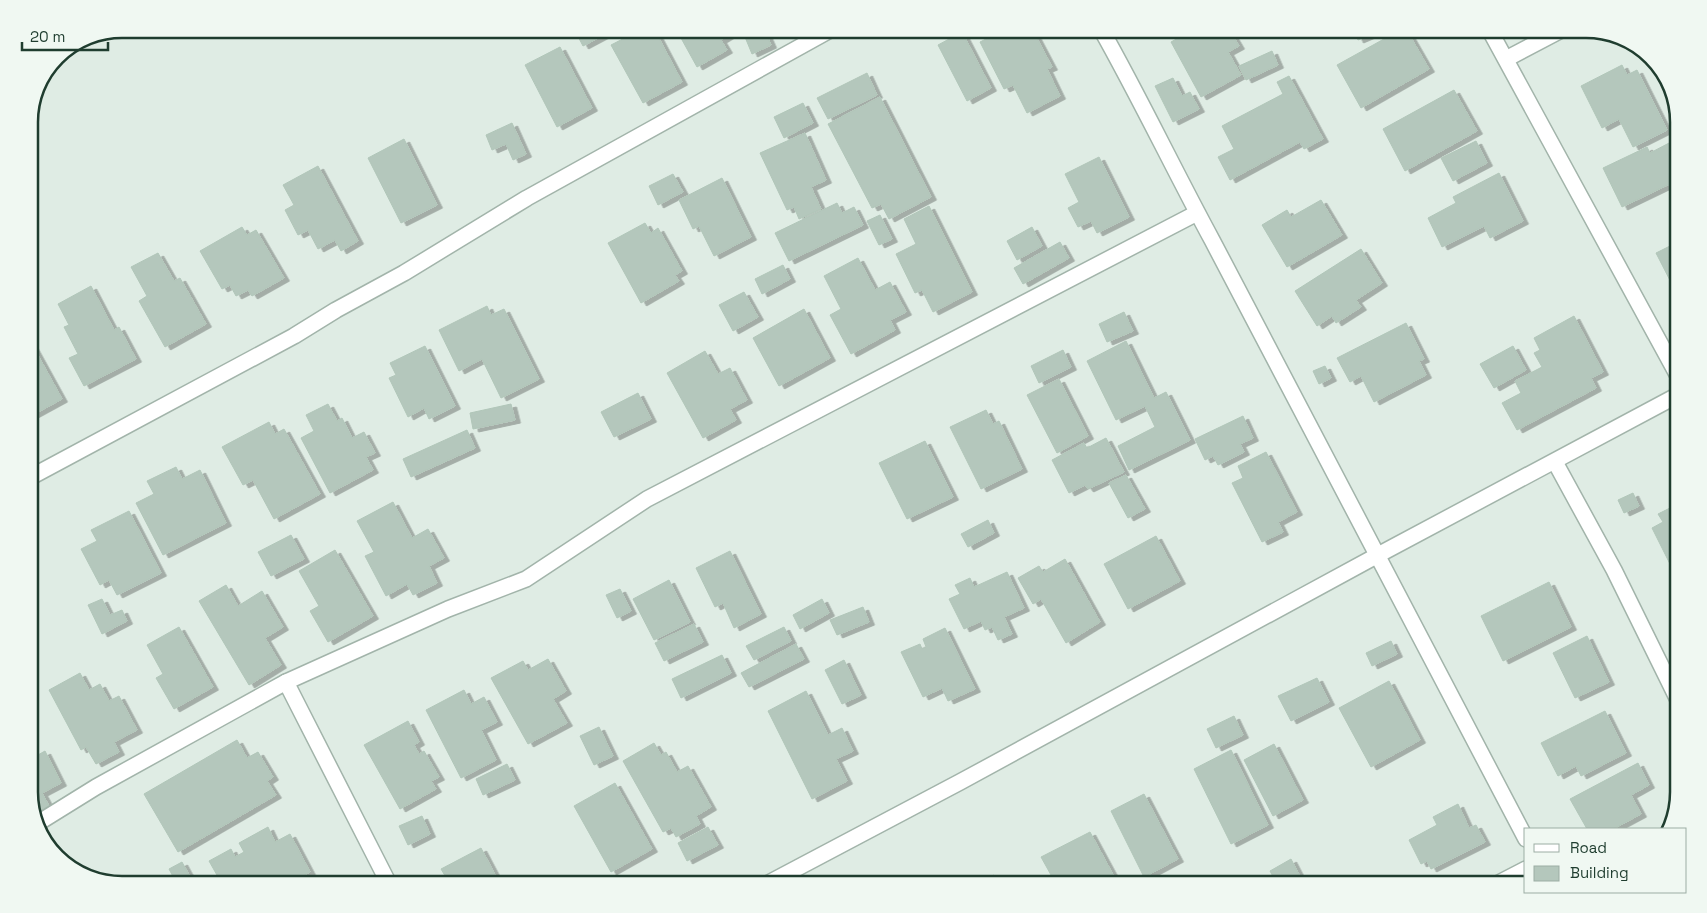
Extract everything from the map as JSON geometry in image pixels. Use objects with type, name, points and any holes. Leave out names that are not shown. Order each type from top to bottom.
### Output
[{"type":"street","points":[[38,473],[294,336],[336,310],[404,273],[527,198],[816,38]]},
{"type":"street","points":[[1106,38],[1524,835]]},
{"type":"street","points":[[1494,38],[1669,360]]},
{"type":"street","points":[[1506,59],[1546,38]]},
{"type":"street","points":[[43,820],[96,788],[286,682],[448,608],[526,579],[648,498],[1197,213]]},
{"type":"street","points":[[782,876],[960,782],[1378,554],[1669,400]]},
{"type":"street","points":[[1554,462],[1614,570],[1670,683]]},
{"type":"street","points":[[286,682],[385,876]]},
{"type":"street","points":[[1512,876],[1524,870]]},
{"type":"building","points":[[579,38],[598,38],[583,46]]},
{"type":"building","points":[[625,38],[659,38],[682,82],[643,103],[611,45]]},
{"type":"building","points":[[681,38],[724,38],[721,40],[727,50],[697,67]]},
{"type":"building","points":[[745,38],[768,38],[771,45],[752,54]]},
{"type":"building","points":[[951,38],[965,38],[991,88],[967,101],[938,45]]},
{"type":"building","points":[[988,38],[1037,38],[1052,67],[1047,69],[1060,96],[1027,113],[1013,85],[1004,89],[980,42]]},
{"type":"building","points":[[1178,38],[1234,38],[1239,46],[1228,52],[1241,75],[1201,97],[1171,42]]},
{"type":"building","points":[[1386,38],[1411,38],[1429,69],[1361,108],[1337,65]]},
{"type":"building","points":[[560,47],[592,108],[557,127],[525,65]]},
{"type":"building","points":[[1272,51],[1278,65],[1246,80],[1239,66]]},
{"type":"building","points":[[1622,65],[1627,75],[1637,70],[1667,130],[1633,147],[1619,119],[1602,128],[1581,86]]},
{"type":"building","points":[[867,73],[877,95],[828,119],[817,98]]},
{"type":"building","points":[[1289,76],[1323,139],[1304,149],[1300,142],[1230,180],[1218,157],[1234,149],[1222,126],[1283,94],[1277,82]]},
{"type":"building","points":[[1173,78],[1182,96],[1190,92],[1199,109],[1173,122],[1155,86]]},
{"type":"building","points":[[1454,90],[1477,131],[1405,171],[1383,129]]},
{"type":"building","points":[[880,97],[931,197],[889,219],[881,204],[872,208],[828,124]]},
{"type":"building","points":[[803,103],[813,123],[784,138],[774,117]]},
{"type":"building","points":[[512,123],[526,154],[513,160],[506,144],[492,150],[486,135]]},
{"type":"building","points":[[805,133],[826,180],[811,187],[821,209],[799,219],[794,207],[787,210],[760,153]]},
{"type":"building","points":[[404,139],[437,205],[401,223],[368,158]]},
{"type":"building","points":[[1476,141],[1487,163],[1453,181],[1441,158]]},
{"type":"building","points":[[1669,143],[1669,184],[1622,207],[1603,168],[1647,147],[1650,153]]},
{"type":"building","points":[[1099,157],[1129,217],[1097,233],[1091,221],[1078,227],[1068,208],[1079,202],[1065,174]]},
{"type":"building","points":[[318,166],[358,241],[341,251],[335,240],[318,249],[308,230],[298,235],[285,210],[294,205],[283,185]]},
{"type":"building","points":[[1499,173],[1523,221],[1490,238],[1484,226],[1442,247],[1428,218],[1456,203],[1453,197]]},
{"type":"building","points":[[673,174],[683,192],[658,205],[649,186]]},
{"type":"building","points":[[722,178],[751,237],[714,256],[699,226],[693,229],[679,200]]},
{"type":"building","points":[[1321,200],[1342,235],[1287,267],[1262,225],[1287,210],[1291,217]]},
{"type":"building","points":[[837,203],[842,213],[854,207],[863,225],[789,261],[775,233]]},
{"type":"building","points":[[929,206],[972,292],[933,312],[922,290],[915,293],[896,254],[916,244],[904,219]]},
{"type":"building","points":[[880,215],[892,239],[879,245],[867,221]]},
{"type":"building","points":[[645,223],[651,233],[658,228],[682,271],[675,275],[679,281],[641,303],[608,243]]},
{"type":"building","points":[[242,227],[247,235],[256,230],[284,278],[252,296],[248,290],[236,296],[230,285],[222,289],[200,251]]},
{"type":"building","points":[[1032,227],[1042,246],[1017,260],[1007,241]]},
{"type":"building","points":[[1060,242],[1069,258],[1023,284],[1014,268]]},
{"type":"building","points":[[1669,246],[1669,279],[1656,253]]},
{"type":"building","points":[[1361,249],[1382,283],[1356,300],[1361,307],[1336,323],[1332,316],[1317,326],[1295,291]]},
{"type":"building","points":[[158,253],[174,281],[180,278],[206,324],[165,347],[139,301],[147,296],[131,267]]},
{"type":"building","points":[[858,258],[875,290],[890,282],[906,312],[890,320],[895,330],[851,354],[830,315],[841,309],[824,276]]},
{"type":"building","points":[[783,265],[790,279],[762,294],[755,279]]},
{"type":"building","points":[[91,286],[114,330],[119,327],[136,359],[84,386],[69,358],[78,354],[64,327],[69,325],[58,304]]},
{"type":"building","points":[[744,292],[758,317],[733,331],[719,305]]},
{"type":"building","points":[[487,306],[491,315],[504,309],[539,379],[501,398],[482,359],[459,371],[439,330]]},
{"type":"building","points":[[804,309],[830,358],[779,386],[753,338]]},
{"type":"building","points":[[1124,312],[1133,331],[1107,342],[1099,324]]},
{"type":"building","points":[[1574,316],[1603,372],[1591,378],[1596,388],[1517,430],[1502,403],[1521,393],[1515,381],[1542,367],[1534,353],[1540,350],[1534,338]]},
{"type":"building","points":[[1406,323],[1424,359],[1419,361],[1426,375],[1374,402],[1361,376],[1350,382],[1337,358]]},
{"type":"building","points":[[1126,341],[1154,398],[1166,392],[1190,440],[1129,470],[1118,446],[1155,427],[1145,406],[1116,420],[1087,361]]},
{"type":"building","points":[[425,346],[455,406],[429,419],[424,408],[408,417],[389,378],[396,375],[390,363]]},
{"type":"building","points":[[1513,346],[1526,370],[1494,388],[1480,364]]},
{"type":"building","points":[[1063,350],[1071,367],[1039,383],[1031,366]]},
{"type":"building","points":[[705,351],[718,374],[730,368],[747,400],[730,409],[736,420],[703,438],[667,373]]},
{"type":"building","points":[[38,355],[62,399],[38,412]]},
{"type":"building","points":[[1325,366],[1331,378],[1319,384],[1313,371]]},
{"type":"building","points":[[1059,379],[1088,436],[1057,453],[1027,395]]},
{"type":"building","points":[[638,393],[651,419],[614,437],[601,412]]},
{"type":"building","points":[[328,404],[337,421],[342,418],[352,438],[364,432],[375,453],[366,457],[373,470],[330,493],[301,438],[314,431],[306,415]]},
{"type":"building","points":[[511,404],[515,420],[473,429],[470,413]]},
{"type":"building","points":[[986,410],[993,424],[999,421],[1022,469],[981,489],[950,427]]},
{"type":"building","points":[[1243,416],[1253,438],[1240,444],[1244,452],[1218,465],[1213,456],[1205,460],[1195,439]]},
{"type":"building","points":[[269,422],[275,434],[284,429],[320,494],[274,519],[253,480],[243,485],[222,447]]},
{"type":"building","points":[[467,430],[475,448],[411,477],[403,459]]},
{"type":"building","points":[[1106,438],[1124,472],[1088,489],[1085,485],[1069,493],[1052,460],[1084,443],[1087,448]]},
{"type":"building","points":[[925,441],[953,497],[907,519],[879,463]]},
{"type":"building","points":[[1266,452],[1297,512],[1278,522],[1283,532],[1262,542],[1232,483],[1243,478],[1238,466]]},
{"type":"building","points":[[176,467],[182,479],[200,470],[226,523],[163,555],[136,503],[154,494],[147,481]]},
{"type":"building","points":[[1126,475],[1145,509],[1128,518],[1109,483]]},
{"type":"building","points":[[1633,493],[1639,506],[1624,513],[1618,500]]},
{"type":"building","points":[[393,502],[412,538],[428,529],[444,558],[429,566],[437,583],[413,595],[407,584],[386,596],[365,556],[374,552],[357,521]]},
{"type":"building","points":[[1670,508],[1670,563],[1652,528],[1663,522],[1658,514]]},
{"type":"building","points":[[129,511],[161,573],[117,595],[109,580],[100,585],[81,549],[97,541],[91,530]]},
{"type":"building","points":[[988,520],[994,533],[968,547],[961,534]]},
{"type":"building","points":[[291,535],[304,559],[271,576],[258,552]]},
{"type":"building","points":[[1156,536],[1180,581],[1128,609],[1104,564]]},
{"type":"building","points":[[335,550],[373,616],[328,642],[310,611],[319,606],[299,571]]},
{"type":"building","points":[[730,551],[761,614],[734,628],[723,603],[715,607],[696,568]]},
{"type":"building","points":[[1065,559],[1100,622],[1066,643],[1041,599],[1033,604],[1018,578],[1039,566],[1043,572]]},
{"type":"building","points":[[1007,572],[1024,608],[1004,617],[1012,634],[998,640],[992,627],[985,630],[981,621],[964,629],[949,599],[960,594],[955,585],[970,578],[974,587]]},
{"type":"building","points":[[669,580],[690,622],[654,640],[633,599]]},
{"type":"building","points":[[1549,582],[1571,627],[1503,661],[1481,616]]},
{"type":"building","points":[[226,585],[238,606],[262,591],[283,627],[265,638],[281,665],[249,685],[199,601]]},
{"type":"building","points":[[620,589],[631,611],[617,618],[606,595]]},
{"type":"building","points":[[102,599],[110,615],[122,610],[127,621],[102,634],[88,605]]},
{"type":"building","points":[[822,599],[829,613],[800,629],[793,615]]},
{"type":"building","points":[[863,607],[869,622],[837,635],[830,620]]},
{"type":"building","points":[[694,624],[703,642],[664,661],[655,643]]},
{"type":"building","points":[[179,627],[213,687],[174,709],[156,678],[163,674],[147,645]]},
{"type":"building","points":[[784,627],[791,641],[754,660],[746,646]]},
{"type":"building","points":[[945,628],[975,689],[948,701],[942,688],[923,697],[901,652],[920,644],[922,649],[926,647],[923,639]]},
{"type":"building","points":[[1587,636],[1609,682],[1575,698],[1553,653]]},
{"type":"building","points":[[1391,641],[1397,654],[1372,666],[1366,653]]},
{"type":"building","points":[[796,644],[804,659],[749,687],[741,673]]},
{"type":"building","points":[[722,655],[731,673],[681,698],[672,679]]},
{"type":"building","points":[[548,659],[566,691],[553,699],[567,723],[528,744],[491,678],[523,661],[528,670]]},
{"type":"building","points":[[844,660],[861,695],[842,704],[825,670]]},
{"type":"building","points":[[80,673],[89,690],[100,684],[109,701],[119,696],[137,730],[114,742],[119,752],[96,764],[86,747],[81,750],[49,690]]},
{"type":"building","points":[[1317,678],[1329,702],[1291,721],[1278,696]]},
{"type":"building","points":[[1389,681],[1420,740],[1371,767],[1339,708]]},
{"type":"building","points":[[464,690],[471,704],[484,697],[497,722],[481,730],[496,760],[461,778],[426,710]]},
{"type":"building","points":[[806,691],[828,735],[842,728],[853,751],[836,759],[847,781],[812,799],[768,711]]},
{"type":"building","points":[[1605,711],[1626,753],[1581,776],[1576,766],[1558,776],[1541,743]]},
{"type":"building","points":[[1234,716],[1243,735],[1216,748],[1207,729]]},
{"type":"building","points":[[408,721],[419,742],[414,745],[419,754],[424,751],[439,777],[431,781],[436,789],[400,809],[364,745]]},
{"type":"building","points":[[599,727],[613,756],[594,765],[580,736]]},
{"type":"building","points":[[237,740],[247,758],[258,752],[273,777],[267,781],[276,795],[178,852],[144,794]]},
{"type":"building","points":[[654,743],[661,755],[666,752],[677,772],[688,766],[711,807],[696,816],[700,824],[676,837],[671,828],[663,832],[623,761]]},
{"type":"building","points":[[1274,744],[1303,800],[1273,816],[1244,760]]},
{"type":"building","points":[[1231,750],[1268,825],[1231,844],[1194,769]]},
{"type":"building","points":[[45,751],[61,783],[42,793],[49,806],[40,811],[38,797],[38,755]]},
{"type":"building","points":[[1638,763],[1649,785],[1631,795],[1641,814],[1615,828],[1586,828],[1570,799]]},
{"type":"building","points":[[507,764],[515,780],[483,795],[476,779]]},
{"type":"building","points":[[615,783],[652,849],[611,872],[574,806]]},
{"type":"building","points":[[1144,794],[1178,859],[1144,876],[1111,811]]},
{"type":"building","points":[[1458,804],[1469,828],[1476,825],[1485,842],[1431,869],[1427,861],[1421,864],[1409,840],[1437,825],[1433,817]]},
{"type":"building","points":[[422,816],[430,834],[408,845],[399,826]]},
{"type":"building","points":[[268,827],[275,842],[290,834],[310,872],[303,876],[217,876],[209,861],[231,849],[235,857],[244,852],[239,843]]},
{"type":"building","points":[[708,827],[718,845],[687,861],[678,843]]},
{"type":"building","points":[[1090,832],[1114,876],[1052,876],[1041,857]]},
{"type":"building","points":[[481,848],[496,876],[445,876],[441,869]]},
{"type":"building","points":[[1291,859],[1300,876],[1273,876],[1270,871]]},
{"type":"building","points":[[182,862],[190,876],[173,876],[169,869]]}]
